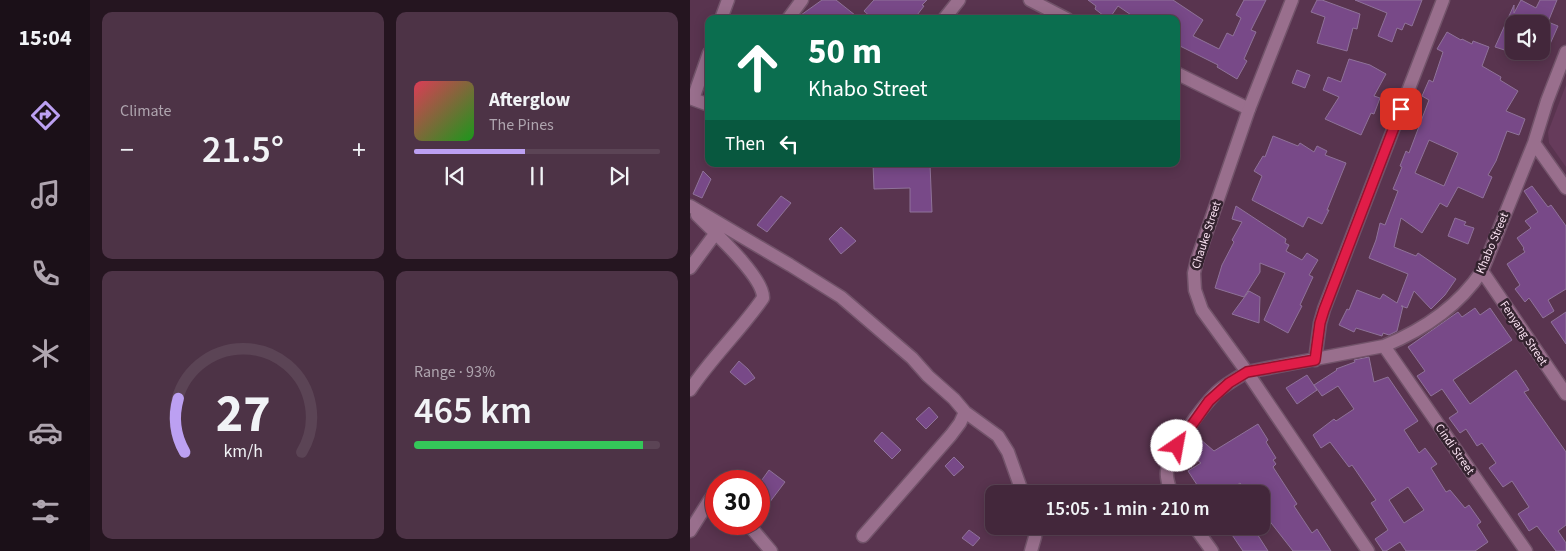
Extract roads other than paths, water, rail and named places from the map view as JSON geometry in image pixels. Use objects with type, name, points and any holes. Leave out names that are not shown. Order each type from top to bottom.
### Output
[{"type":"street","points":[[722,15],[728,0]]},
{"type":"street","points":[[791,15],[802,0]]},
{"type":"street","points":[[947,15],[959,0]]},
{"type":"street","points":[[1030,0],[1059,15]]},
{"type":"street","name":"Chauke Street","points":[[1292,0],[1248,109],[1199,252],[1194,273],[1195,290],[1202,310],[1247,372],[1368,551]]},
{"type":"street","points":[[1315,360],[1320,323],[1324,310],[1443,0]]},
{"type":"street","name":"Khabo Street","points":[[1247,372],[1384,346],[1424,326],[1458,302],[1472,287],[1482,272],[1534,143],[1547,101],[1566,52]]},
{"type":"street","points":[[705,63],[691,98],[705,103]]},
{"type":"street","points":[[1180,75],[1248,109]]},
{"type":"street","points":[[1534,143],[1566,188]]},
{"type":"street","points":[[690,207],[752,272],[763,292],[763,298],[690,390]]},
{"type":"street","points":[[690,207],[841,297],[912,358],[965,412],[998,436],[1008,452],[1020,485]]},
{"type":"street","points":[[690,268],[715,234]]},
{"type":"street","name":"Fenyang Street","points":[[1482,272],[1566,394]]},
{"type":"street","name":"Cindi Street","points":[[1384,346],[1526,551]]},
{"type":"street","points":[[1168,485],[1167,472],[1177,446],[1209,401],[1229,383],[1247,372]]},
{"type":"street","points":[[863,536],[951,435],[965,412]]},
{"type":"street","points":[[690,531],[705,506]]},
{"type":"street","points":[[757,535],[771,551]]},
{"type":"street","points":[[1031,551],[1035,535]]},
{"type":"street","points":[[1200,535],[1212,551]]}]
